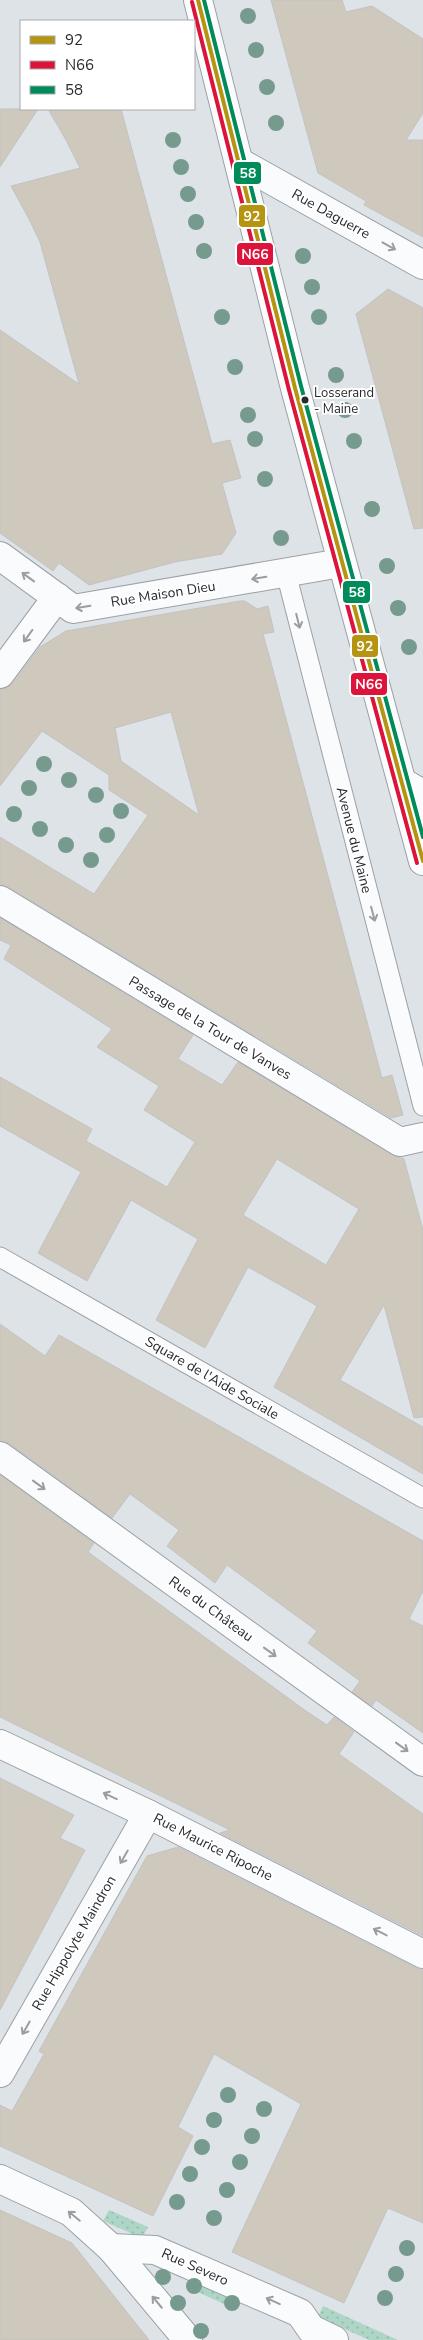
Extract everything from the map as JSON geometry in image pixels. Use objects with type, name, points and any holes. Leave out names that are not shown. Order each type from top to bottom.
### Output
[{"type":"street","points":[[198,0],[341,563],[412,788],[423,861]]},
{"type":"street","name":"Rue Daguerre","points":[[240,162],[423,265]]},
{"type":"street","name":"Rue Maison Dieu","points":[[0,556],[74,609],[341,563]]},
{"type":"street","points":[[0,674],[57,597]]},
{"type":"street","name":"Passage de la Tour de Vanves","points":[[0,900],[400,1142],[423,1137]]},
{"type":"street","name":"Rue du Château","points":[[0,1456],[423,1762]]},
{"type":"street","name":"Rue Maurice Ripoche","points":[[0,1744],[148,1814],[423,1954]]},
{"type":"street","name":"Rue Hippolyte Maindron","points":[[0,2073],[148,1814]]},
{"type":"street","points":[[0,2178],[71,2212],[111,2248],[188,2340]]},
{"type":"street","name":"Rue Severo","points":[[111,2248],[155,2250],[300,2313],[311,2330],[334,2340]]},
{"type":"lane","name":"Avenue du Maine","points":[[286,573],[423,1106]]},
{"type":"lane","name":"Square de l'Aide Sociale","points":[[0,1257],[423,1498]]},
{"type":"green space","points":[[109,2210],[148,2227],[142,2238],[103,2221]]},
{"type":"green space","points":[[192,2277],[241,2299],[235,2309],[187,2287]]},
{"type":"green space","points":[[323,2306],[398,2340],[369,2340],[318,2317]]},
{"type":"building","points":[[271,0],[342,0],[346,12],[372,6],[423,39],[423,113],[406,140],[423,140],[423,237],[364,205],[366,201],[318,173]]},
{"type":"building","points":[[0,109],[37,110],[0,167]]},
{"type":"building","points":[[49,110],[121,110],[212,444],[230,440],[241,478],[222,483],[236,533],[222,554],[175,562],[89,585],[59,563],[53,571],[0,533],[0,330],[79,384],[40,242],[11,186],[80,168]]},
{"type":"building","points":[[388,289],[423,308],[423,528],[414,529],[356,314]]},
{"type":"building","points":[[240,601],[245,601],[257,609],[268,606],[274,632],[263,634],[382,1078],[392,1075],[403,1115],[391,1118],[8,887],[0,884],[0,837],[94,894],[148,815],[109,790],[109,775],[42,731],[0,786],[0,689],[7,688],[13,683],[40,647],[66,631]],"holes":[[[171,712],[199,815],[121,761],[115,728]]]},
{"type":"building","points":[[0,918],[193,1035],[178,1059],[222,1085],[238,1062],[392,1155],[404,1159],[423,1230],[423,1417],[414,1418],[384,1305],[340,1380],[423,1427],[423,1474],[274,1387],[317,1306],[291,1291],[248,1267],[205,1348],[156,1320],[198,1239],[131,1200],[87,1281],[38,1253],[81,1172],[0,1126],[0,1077],[92,1129],[86,1141],[167,1187],[195,1142],[144,1110],[159,1086],[97,1047],[112,1029],[4,959],[11,945],[0,940]],"holes":[[[277,1159],[359,1209],[326,1265],[243,1215]]]},
{"type":"building","points":[[0,1324],[45,1356],[59,1335],[423,1541],[423,1591],[409,1619],[423,1626],[423,1733],[376,1700],[372,1706],[352,1692],[360,1681],[308,1643],[317,1631],[227,1565],[215,1583],[167,1546],[179,1530],[130,1494],[112,1518],[9,1443],[0,1441]]},
{"type":"building","points":[[0,1475],[94,1543],[88,1552],[306,1711],[327,1725],[334,1717],[354,1732],[339,1754],[423,1814],[423,1936],[220,1833],[230,1830],[0,1717]]},
{"type":"building","points":[[0,1778],[74,1815],[60,1838],[85,1850],[0,2010]]},
{"type":"building","points":[[178,1847],[423,1970],[423,2223],[388,2208],[344,2303],[232,2252],[301,2104],[214,2054],[178,2127],[193,2136],[153,2216],[0,2146],[0,2105],[12,2111],[44,2054],[39,2051],[147,1856]]},
{"type":"building","points":[[0,2210],[72,2243],[149,2340],[0,2340]]},
{"type":"transit line","name":"92","points":[[198,0],[295,388],[423,861]]},
{"type":"transit line","name":"58","points":[[204,0],[301,386],[423,837]]},
{"type":"transit line","name":"N66","points":[[192,2],[289,390],[417,863]]},
{"type":"place","name":"Losserand - Maine","points":[[305,400]]}]
